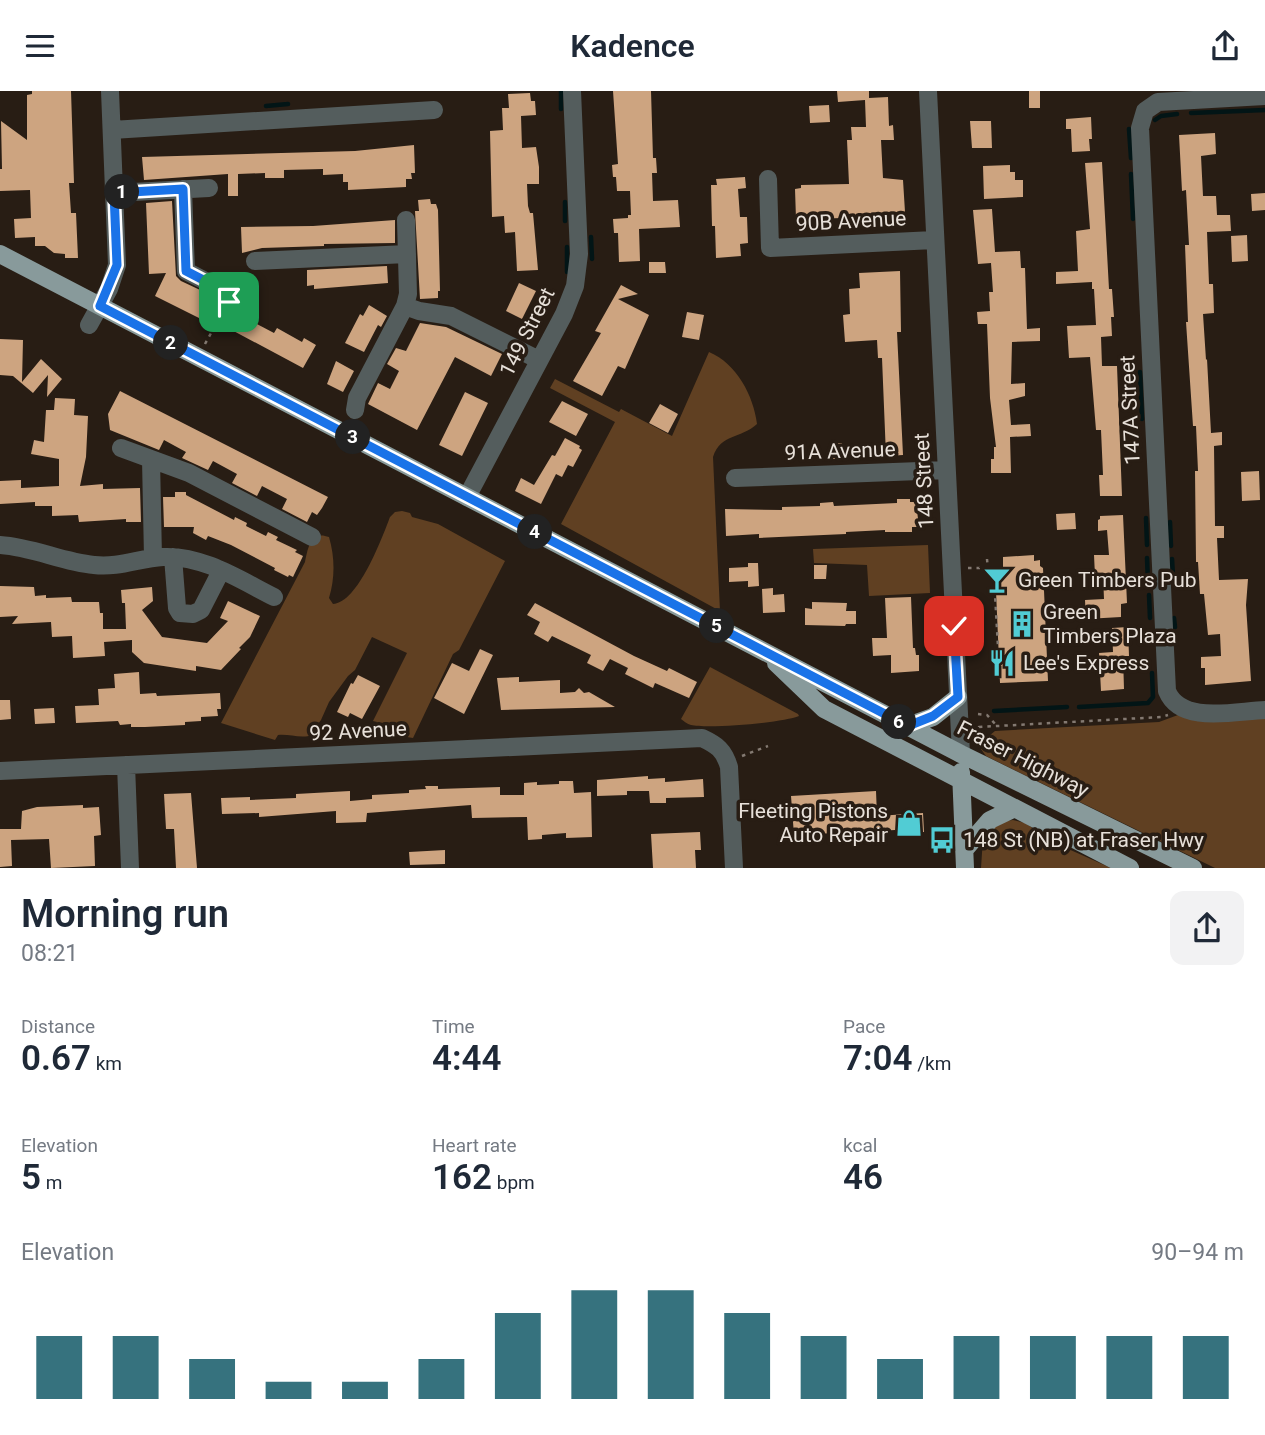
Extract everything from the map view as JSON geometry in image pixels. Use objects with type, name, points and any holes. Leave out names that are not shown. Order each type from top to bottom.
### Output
[{"type":"main road","name":"Fraser Highway","points":[[0,254],[908,726],[969,752],[1193,868]]},
{"type":"main road","name":"Fraser Highway","points":[[760,649],[824,709],[1130,868]]},
{"type":"main road","points":[[908,726],[933,716],[958,697]]},
{"type":"main road","name":"148 Street","points":[[965,868],[961,781],[969,752]]},
{"type":"main road","points":[[965,849],[990,820],[1015,808]]},
{"type":"street","points":[[89,325],[117,265],[110,91]]},
{"type":"street","name":"149 Street","points":[[467,496],[564,314],[577,277],[579,242],[572,91]]},
{"type":"street","name":"148 Street","points":[[928,91],[958,697],[969,752]]},
{"type":"street","name":"147A Street","points":[[1173,709],[1166,685],[1140,128],[1145,111],[1153,104],[1163,101],[1265,96]]},
{"type":"street","points":[[112,129],[433,110]]},
{"type":"street","name":"90B Avenue","points":[[768,179],[770,248],[934,240]]},
{"type":"street","points":[[114,193],[209,188]]},
{"type":"street","points":[[183,189],[186,271],[213,285]]},
{"type":"street","points":[[355,410],[357,398],[405,306],[408,294],[406,220]]},
{"type":"street","points":[[255,261],[407,254]]},
{"type":"street","points":[[405,306],[451,316],[538,360]]},
{"type":"street","points":[[121,448],[189,473],[312,537]]},
{"type":"street","points":[[151,459],[153,558]]},
{"type":"street","name":"91A Avenue","points":[[735,478],[946,470]]},
{"type":"street","points":[[0,545],[35,549],[86,564],[103,566],[173,557],[221,571],[274,597]]},
{"type":"street","points":[[173,557],[177,608],[180,613],[193,614],[201,610],[221,571]]},
{"type":"street","points":[[1173,709],[1201,713],[1265,710]]},
{"type":"street","name":"92 Avenue","points":[[0,771],[702,738],[717,744],[729,767],[734,868]]},
{"type":"street","points":[[126,765],[130,868]]},
{"type":"path","points":[[205,344],[232,295],[231,290],[222,285],[213,285]]},
{"type":"path","points":[[987,559],[988,570]]},
{"type":"path","points":[[968,568],[985,568],[994,577],[1000,682]]},
{"type":"path","points":[[969,752],[979,727],[1161,717],[1173,709]]},
{"type":"path","points":[[978,714],[987,715],[997,726]]},
{"type":"path","points":[[739,757],[768,746]]},
{"type":"shaded area","points":[[709,352],[728,364],[742,382],[752,402],[757,424],[726,440],[713,457],[720,611],[561,524],[615,422],[550,388],[555,379],[672,436]]},
{"type":"shaded area","points":[[395,512],[410,513],[412,517],[438,524],[505,561],[459,650],[453,654],[413,738],[407,737],[407,731],[399,729],[379,732],[373,728],[377,722],[373,721],[407,653],[372,637],[355,670],[329,702],[321,720],[309,736],[278,735],[275,740],[221,723],[305,562],[311,541],[318,536],[329,537],[334,568],[329,598],[333,604],[342,601],[360,582],[390,517]]},
{"type":"shaded area","points":[[928,545],[930,593],[869,596],[867,565],[814,563],[813,549]]},
{"type":"shaded area","points":[[710,667],[799,716],[745,725],[688,724],[681,719]]},
{"type":"shaded area","points":[[1178,715],[1265,717],[1265,868],[1215,868],[986,756],[978,745],[995,731],[1159,722]]},
{"type":"shaded area","points":[[1013,820],[1025,823],[1057,844],[1111,868],[981,868],[983,838],[999,822]]},
{"type":"building","points":[[32,91],[71,91],[74,183],[69,183],[71,213],[76,213],[78,258],[65,258],[65,254],[54,253],[45,246],[35,246],[35,237],[15,238],[14,219],[31,218],[30,190],[0,191],[1,121],[27,140],[27,95],[32,94]]},
{"type":"building","points":[[613,91],[651,91],[653,158],[656,158],[657,173],[652,173],[653,201],[678,200],[680,227],[639,229],[640,261],[619,262],[618,233],[614,233],[613,219],[628,218],[628,215],[631,215],[630,191],[617,191],[616,177],[613,177],[612,165],[618,164]]},
{"type":"building","points":[[837,91],[869,91],[869,98],[888,97],[889,126],[893,125],[894,140],[881,140],[883,178],[903,180],[905,212],[874,213],[846,218],[796,219],[795,189],[801,188],[801,185],[849,184],[847,140],[852,140],[851,127],[866,127],[865,100],[838,102]]},
{"type":"building","points":[[1029,91],[1040,91],[1040,108],[1029,108]]},
{"type":"building","points":[[530,93],[531,101],[535,101],[536,115],[521,116],[522,148],[536,147],[539,167],[539,184],[527,184],[528,206],[530,213],[533,213],[538,270],[517,271],[515,232],[505,233],[504,216],[492,217],[490,131],[503,130],[502,108],[509,108],[508,94]]},
{"type":"building","points":[[829,105],[830,122],[810,123],[809,106]]},
{"type":"building","points":[[1091,117],[1090,151],[1072,152],[1071,129],[1066,129],[1066,119]]},
{"type":"building","points":[[970,121],[991,121],[992,148],[972,148]]},
{"type":"building","points":[[1215,133],[1216,154],[1201,156],[1203,196],[1216,196],[1217,215],[1230,215],[1231,231],[1207,232],[1209,284],[1213,284],[1214,313],[1203,314],[1211,433],[1222,432],[1222,445],[1214,446],[1215,526],[1224,526],[1224,538],[1217,538],[1219,580],[1248,579],[1246,605],[1251,681],[1205,685],[1205,668],[1201,668],[1201,657],[1221,656],[1220,634],[1208,635],[1204,594],[1200,594],[1196,562],[1195,471],[1198,471],[1186,322],[1185,245],[1189,245],[1186,190],[1182,191],[1179,135]]},
{"type":"building","points":[[414,145],[415,173],[411,173],[412,179],[406,179],[406,187],[348,190],[348,182],[343,182],[343,174],[323,175],[323,169],[284,170],[284,178],[265,178],[265,173],[238,174],[238,196],[228,196],[228,174],[144,180],[142,157],[355,151]]},
{"type":"building","points":[[1102,162],[1109,289],[1112,289],[1114,317],[1111,317],[1112,336],[1101,337],[1102,366],[1117,366],[1122,496],[1100,496],[1099,475],[1103,475],[1101,430],[1096,430],[1090,357],[1069,358],[1067,326],[1096,325],[1092,282],[1056,284],[1056,272],[1078,271],[1076,231],[1090,229],[1085,163]]},
{"type":"building","points":[[1010,165],[1010,172],[1015,172],[1015,180],[1023,180],[1023,197],[984,199],[983,166]]},
{"type":"building","points":[[745,177],[746,188],[738,189],[740,217],[747,217],[748,243],[740,244],[741,256],[716,258],[711,185],[717,185],[716,179]]},
{"type":"building","points":[[1265,193],[1265,210],[1252,211],[1251,194]]},
{"type":"building","points":[[430,199],[431,204],[436,204],[438,210],[440,291],[438,298],[420,299],[415,211],[419,211],[418,200]]},
{"type":"building","points":[[172,201],[176,276],[215,297],[203,320],[155,296],[166,273],[149,274],[146,203]]},
{"type":"building","points":[[992,209],[995,252],[1020,251],[1021,268],[1025,268],[1027,329],[1040,328],[1040,341],[1012,342],[1011,384],[1025,383],[1025,396],[1009,400],[1011,425],[1030,424],[1031,436],[1010,437],[1011,473],[991,473],[991,459],[994,459],[996,447],[990,398],[987,324],[978,324],[977,312],[990,311],[989,292],[993,292],[991,263],[978,264],[973,210]]},
{"type":"building","points":[[395,220],[395,243],[262,248],[242,253],[241,227],[313,226]]},
{"type":"building","points":[[1247,235],[1248,261],[1232,262],[1231,236]]},
{"type":"building","points":[[649,262],[665,262],[666,273],[649,273]]},
{"type":"building","points":[[387,266],[388,283],[314,289],[314,285],[307,286],[307,270]]},
{"type":"building","points":[[900,271],[901,332],[897,332],[903,455],[886,456],[882,358],[878,358],[877,340],[845,342],[843,315],[850,314],[849,289],[860,288],[859,273]]},
{"type":"building","points":[[519,283],[536,291],[522,319],[506,311]]},
{"type":"building","points":[[621,285],[638,294],[618,299],[649,315],[625,369],[618,366],[602,396],[573,381],[601,333],[595,331]]},
{"type":"building","points":[[369,305],[387,316],[381,327],[378,325],[364,352],[345,343],[360,314],[363,316]]},
{"type":"building","points":[[238,309],[253,317],[251,321],[274,333],[277,328],[302,342],[304,338],[316,345],[303,368],[228,328]]},
{"type":"building","points":[[687,312],[704,315],[699,340],[682,337]]},
{"type":"building","points":[[420,323],[446,327],[502,354],[491,376],[455,357],[417,430],[368,404],[378,383],[390,389],[399,371],[387,364],[396,348],[406,351]]},
{"type":"building","points":[[0,339],[23,340],[22,382],[41,359],[62,379],[47,397],[48,375],[33,393],[13,376],[0,375]]},
{"type":"building","points":[[336,361],[354,371],[343,392],[327,384]]},
{"type":"building","points":[[120,391],[328,497],[317,515],[312,512],[307,522],[282,509],[287,499],[262,486],[257,496],[232,483],[237,474],[213,461],[208,470],[182,458],[186,452],[164,440],[159,450],[110,430],[108,414]]},
{"type":"building","points":[[465,392],[488,403],[462,456],[439,445]]},
{"type":"building","points":[[55,398],[75,399],[74,415],[88,416],[86,457],[80,486],[103,484],[103,489],[140,488],[141,522],[126,522],[126,519],[79,522],[78,515],[52,516],[52,506],[35,506],[35,502],[0,504],[0,481],[21,480],[21,488],[59,486],[59,459],[31,454],[34,440],[44,442],[46,410],[54,410]]},
{"type":"building","points":[[562,401],[588,414],[576,436],[549,422]]},
{"type":"building","points":[[660,404],[678,414],[668,433],[649,423]]},
{"type":"building","points":[[565,438],[580,446],[582,450],[573,467],[568,465],[562,477],[556,474],[541,504],[515,491],[521,478],[534,485]]},
{"type":"building","points":[[842,443],[843,458],[830,459],[830,444]]},
{"type":"building","points":[[1259,471],[1260,500],[1242,501],[1241,472]]},
{"type":"building","points":[[175,492],[186,492],[186,495],[234,520],[235,517],[247,523],[246,526],[266,536],[268,532],[278,537],[276,540],[297,550],[295,552],[303,556],[293,577],[274,570],[275,568],[231,545],[208,536],[206,540],[193,533],[194,527],[164,527],[163,497],[175,497]]},
{"type":"building","points":[[897,499],[916,502],[919,527],[912,527],[912,532],[885,530],[759,538],[759,534],[726,536],[725,509],[782,510],[782,507],[820,506],[820,503],[833,502],[834,506],[897,503]]},
{"type":"building","points":[[1075,513],[1076,529],[1057,530],[1056,514]]},
{"type":"building","points":[[1123,515],[1127,603],[1121,604],[1121,617],[1086,619],[1085,600],[1104,599],[1103,575],[1095,576],[1094,555],[1109,555],[1107,530],[1098,531],[1098,520],[1100,516]]},
{"type":"building","name":"Green Timbers Plaza","points":[[1034,555],[1034,561],[1040,560],[1040,566],[1043,568],[1048,681],[1000,683],[995,568],[1003,568],[1003,557]]},
{"type":"building","points":[[748,563],[758,563],[759,586],[748,587],[748,581],[729,582],[729,568],[748,567]]},
{"type":"building","points":[[814,565],[827,565],[826,579],[814,579]]},
{"type":"building","points":[[0,586],[34,587],[35,596],[46,595],[46,598],[71,597],[72,602],[99,602],[100,613],[103,613],[103,629],[126,629],[125,603],[122,603],[121,590],[152,587],[153,601],[142,610],[162,637],[207,643],[228,621],[220,618],[228,601],[260,616],[250,637],[221,670],[196,666],[196,671],[144,663],[132,652],[132,640],[104,642],[105,656],[73,658],[72,636],[52,637],[51,622],[12,624],[18,616],[0,617]]},
{"type":"building","points":[[773,588],[773,595],[784,594],[785,612],[763,613],[762,589]]},
{"type":"building","points":[[911,597],[913,648],[916,655],[919,655],[919,671],[891,673],[891,655],[873,656],[872,638],[887,638],[885,598]]},
{"type":"building","points":[[812,602],[847,603],[846,611],[856,611],[856,624],[805,625],[805,608],[812,609]]},
{"type":"building","points":[[535,603],[634,656],[667,671],[669,668],[697,682],[689,698],[655,683],[653,688],[625,674],[628,668],[610,659],[603,671],[587,663],[591,655],[552,636],[548,642],[534,634],[540,622],[527,615]]},
{"type":"building","points":[[1128,627],[1129,656],[1123,656],[1124,689],[1101,691],[1099,653],[1113,652],[1112,628]]},
{"type":"building","points":[[480,649],[493,655],[464,714],[434,698],[452,663],[469,671]]},
{"type":"building","points":[[139,672],[140,694],[156,693],[157,696],[220,693],[221,709],[217,709],[218,716],[201,717],[201,721],[185,722],[185,725],[145,727],[120,725],[118,721],[76,723],[75,706],[99,705],[98,689],[115,688],[114,674]]},
{"type":"building","points":[[358,675],[380,686],[362,719],[350,713],[348,717],[337,712],[351,683],[353,684]]},
{"type":"building","points":[[519,677],[519,682],[560,680],[560,693],[575,692],[579,688],[615,707],[501,710],[497,678]]},
{"type":"building","points":[[0,700],[10,700],[11,719],[0,720]]},
{"type":"building","points":[[54,708],[55,723],[35,724],[34,709]]},
{"type":"building","points":[[648,776],[648,779],[665,778],[665,782],[703,779],[704,797],[666,798],[666,803],[650,803],[649,791],[627,791],[627,795],[597,796],[597,780]]},
{"type":"building","points":[[559,781],[573,781],[574,793],[591,792],[592,837],[566,838],[566,833],[542,835],[542,839],[528,840],[527,817],[472,818],[471,805],[367,813],[366,822],[336,823],[336,811],[259,817],[259,813],[222,814],[221,798],[296,798],[296,794],[350,791],[350,801],[372,799],[372,795],[409,793],[409,790],[426,789],[425,786],[438,786],[438,789],[500,787],[500,795],[524,795],[524,783],[559,784]]},
{"type":"building","points":[[876,791],[877,816],[923,813],[924,832],[859,832],[859,838],[837,840],[836,833],[794,835],[791,796]]},
{"type":"building","points":[[191,793],[197,868],[176,868],[174,829],[166,829],[164,794]]},
{"type":"building","points":[[83,805],[83,808],[99,807],[101,835],[94,836],[95,866],[51,868],[49,839],[11,840],[12,866],[0,867],[0,829],[21,829],[22,811],[37,807]]},
{"type":"building","points":[[700,832],[701,850],[695,850],[696,868],[653,868],[651,834]]},
{"type":"building","points":[[445,850],[445,864],[410,865],[409,852]]},
{"type":"waterway","points":[[561,91],[561,109]]},
{"type":"waterway","points":[[266,106],[288,104]]},
{"type":"waterway","points":[[1191,113],[1265,110]]},
{"type":"waterway","points":[[1155,120],[1161,116],[1177,114]]},
{"type":"waterway","points":[[1129,129],[1131,158]]},
{"type":"waterway","points":[[1131,174],[1133,219]]},
{"type":"waterway","points":[[565,202],[565,221]]},
{"type":"waterway","points":[[591,237],[592,259]]},
{"type":"waterway","points":[[567,247],[567,272]]},
{"type":"waterway","points":[[1140,372],[1142,419]]},
{"type":"waterway","points":[[1146,518],[1147,545]]},
{"type":"waterway","points":[[1170,522],[1171,546]]},
{"type":"waterway","points":[[1147,558],[1148,583]]},
{"type":"waterway","points":[[1172,559],[1173,576]]},
{"type":"waterway","points":[[1149,595],[1150,618]]},
{"type":"waterway","points":[[1174,618],[1175,627]]},
{"type":"waterway","points":[[1079,707],[1148,703],[1153,697],[1152,673]]},
{"type":"waterway","points":[[994,711],[1067,707]]},
{"type":"place","name":"Green Timbers Pub","points":[[997,580]]},
{"type":"place","name":"Green Timbers Plaza","points":[[1022,624]]},
{"type":"place","name":"Lee's Express","points":[[1002,663]]},
{"type":"place","name":"Fleeting Pistons Auto Repair","points":[[909,823]]},
{"type":"place","name":"148 St (NB) at Fraser Hwy","points":[[942,840]]},
{"type":"route","points":[[229,302],[231,290],[222,285],[213,285],[186,271],[183,189],[114,193],[117,265],[100,306],[908,726],[933,716],[958,697],[954,626]]}]
